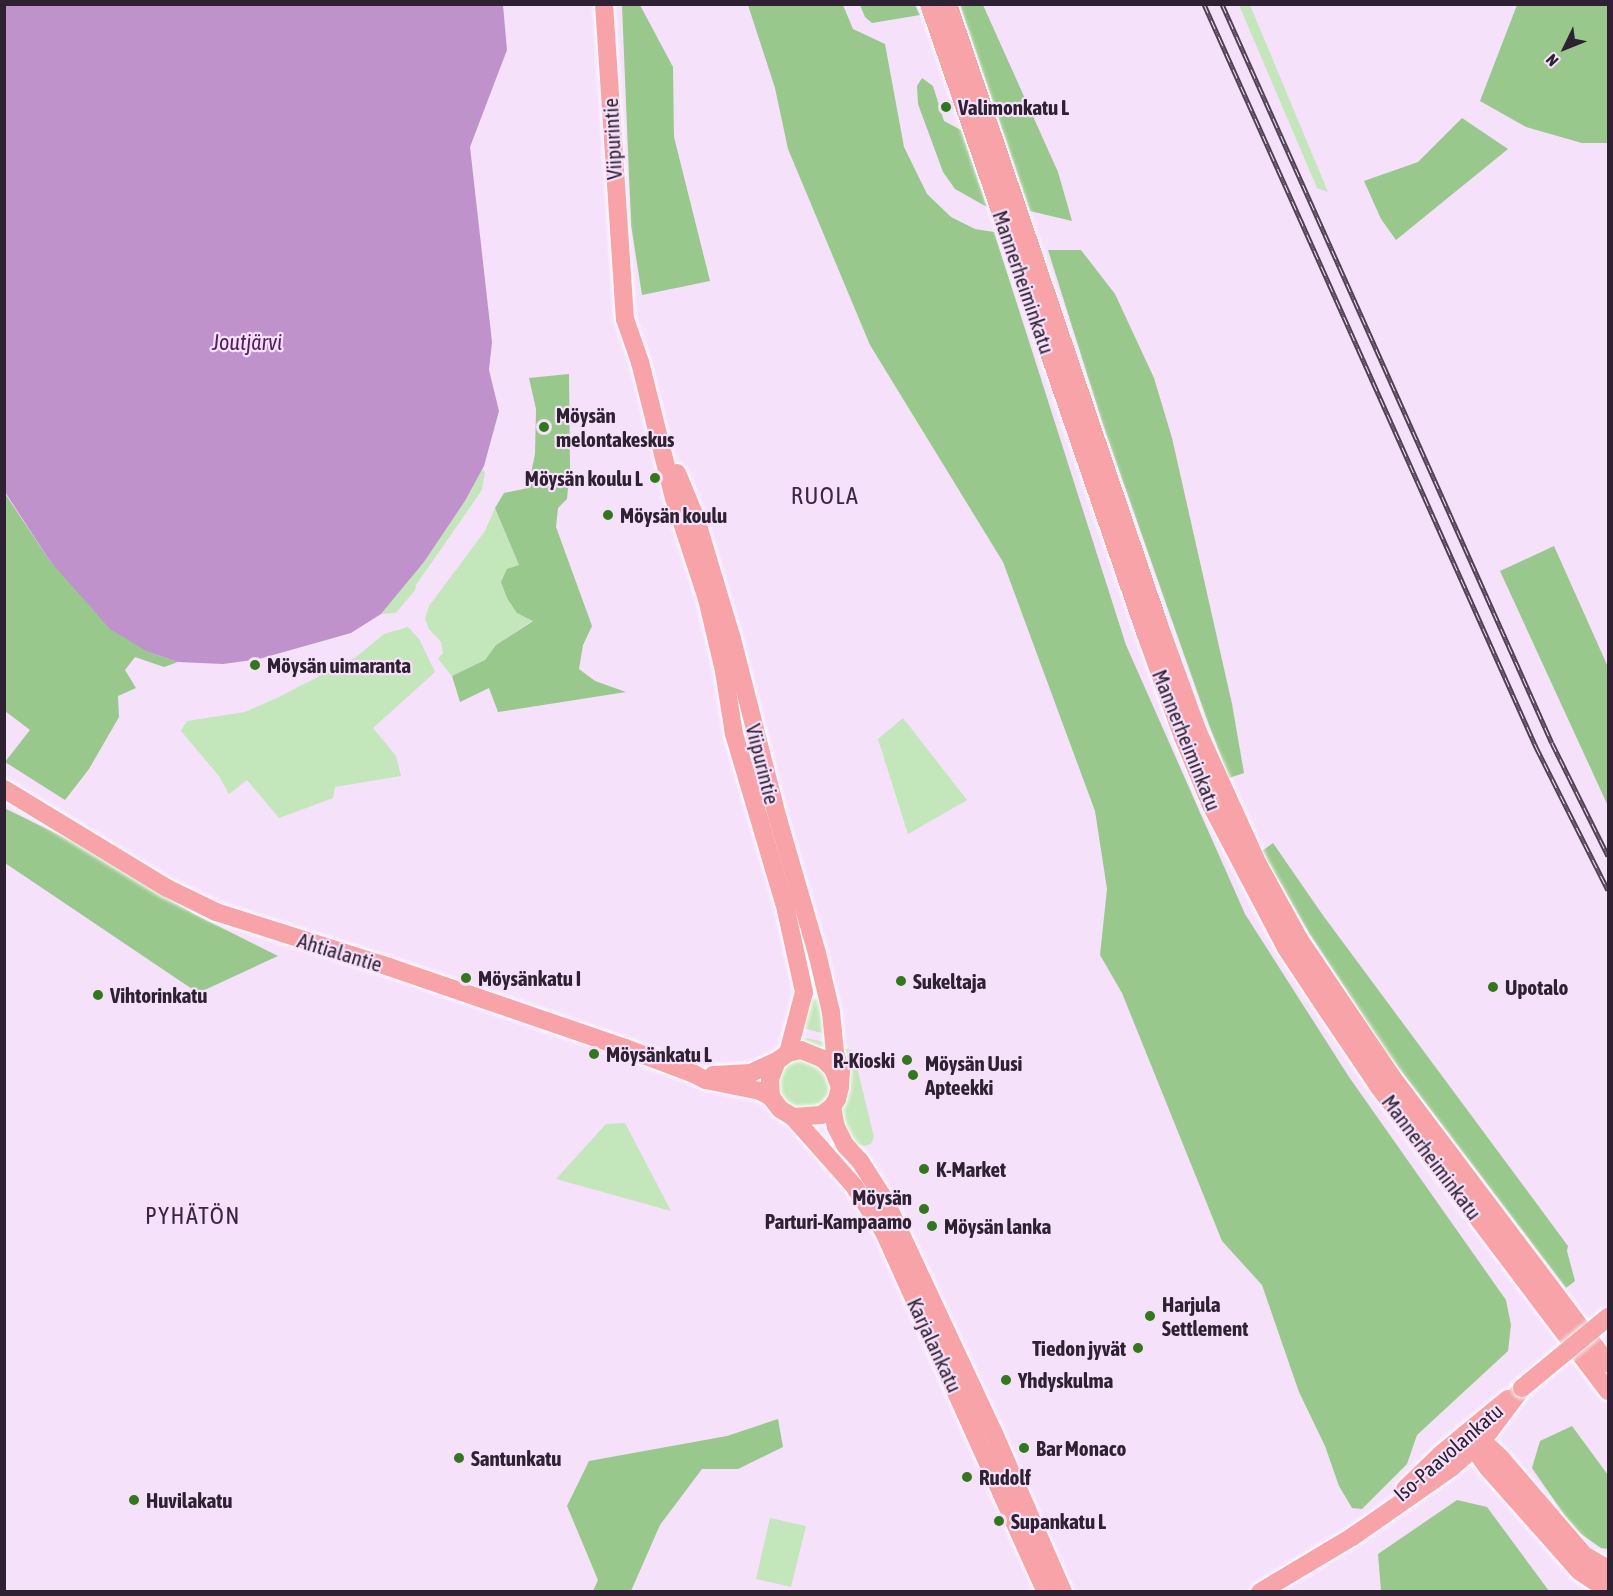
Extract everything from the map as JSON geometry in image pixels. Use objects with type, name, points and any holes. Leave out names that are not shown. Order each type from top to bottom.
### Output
[{"type":"main road","name":"Viipurintie","points":[[604,4],[625,319],[640,362],[664,447],[674,498],[707,599],[724,671],[734,734],[786,910],[804,992],[783,1057]]},
{"type":"main road","name":"Mannerheiminkatu","points":[[929,4],[1145,632],[1211,805],[1286,948],[1346,1039],[1379,1087],[1608,1391]]},
{"type":"main road","name":"Mannerheiminkatu","points":[[948,4],[1159,625],[1198,732],[1258,864],[1299,939],[1392,1077],[1608,1364]]},
{"type":"main road","name":"Viipurintie","points":[[664,447],[696,519],[732,639],[777,819],[826,990],[835,1053],[841,1071],[840,1087]]},
{"type":"main road","name":"Ahtialantie","points":[[4,789],[167,888],[216,912],[389,967],[720,1085],[760,1091],[771,1097]]},
{"type":"main road","points":[[801,1050],[823,1059],[833,1069],[840,1087],[832,1107],[811,1118],[793,1117],[780,1109],[771,1097],[770,1079],[783,1057],[801,1050]]},
{"type":"main road","name":"Ahtialantie","points":[[694,1074],[725,1076],[751,1073],[783,1057]]},
{"type":"main road","name":"Karjalankatu","points":[[832,1107],[836,1127],[845,1145],[860,1161],[886,1202],[993,1431],[1063,1592]]},
{"type":"main road","name":"Karjalankatu","points":[[793,1117],[854,1186],[884,1232],[1046,1592]]},
{"type":"main road","name":"Iso-Paavolankatu","points":[[1260,1592],[1352,1537],[1376,1518],[1440,1455],[1472,1439],[1522,1388],[1608,1317]]},
{"type":"main road","points":[[1472,1439],[1584,1555],[1608,1569]]},
{"type":"main road","points":[[1472,1439],[1579,1571],[1594,1581],[1608,1585]]},
{"type":"green space","points":[[622,5],[640,5],[673,67],[674,137],[710,281],[642,295],[631,225]]},
{"type":"green space","points":[[748,5],[843,5],[853,29],[885,44],[904,147],[927,194],[951,217],[975,229],[994,232],[1126,645],[1245,914],[1349,1077],[1506,1300],[1511,1325],[1508,1351],[1417,1435],[1407,1464],[1362,1509],[1352,1508],[1339,1486],[1325,1446],[1299,1392],[1262,1285],[1222,1241],[1122,993],[1100,955],[1107,889],[1095,811],[1003,562],[870,345],[788,149],[775,88]]},
{"type":"green space","points":[[860,5],[915,5],[920,15],[872,23],[865,17]]},
{"type":"green space","points":[[960,5],[983,5],[1058,172],[1072,221],[1030,211]]},
{"type":"green space","points":[[1239,5],[1250,5],[1328,192],[1317,188]]},
{"type":"green space","points":[[1517,5],[1608,5],[1608,143],[1582,143],[1526,127],[1480,101]]},
{"type":"green space","points":[[922,78],[933,86],[944,121],[961,130],[987,207],[955,189],[943,172],[918,104],[917,86]]},
{"type":"green space","points":[[1462,118],[1508,149],[1396,240],[1381,219],[1364,181],[1418,162]]},
{"type":"green space","points":[[1048,250],[1081,250],[1115,294],[1154,378],[1172,438],[1232,704],[1244,773],[1229,778],[1206,717],[1103,425]]},
{"type":"green space","points":[[569,374],[570,468],[567,499],[558,508],[556,527],[592,626],[583,645],[579,669],[595,681],[626,692],[498,712],[489,688],[460,702],[452,676],[485,660],[496,645],[533,621],[517,613],[507,598],[501,582],[507,569],[519,565],[495,508],[504,493],[528,488],[535,454],[536,409],[529,378]]},
{"type":"green space","points":[[482,470],[485,472],[482,490],[416,585],[415,590],[396,613],[381,614],[424,562],[465,501]]},
{"type":"green space","points":[[4,492],[50,561],[148,652],[178,662],[164,667],[135,657],[125,670],[136,688],[118,696],[119,717],[89,769],[65,800],[5,762],[30,730],[5,711]]},
{"type":"green space","points":[[495,508],[519,565],[533,620],[496,645],[485,660],[452,676],[438,659],[443,653],[441,642],[429,629],[425,619],[429,606],[485,531]]},
{"type":"green space","points":[[1554,546],[1608,667],[1608,806],[1500,571]]},
{"type":"green space","points":[[408,627],[419,639],[435,672],[373,728],[396,756],[401,776],[335,787],[333,798],[279,818],[247,780],[229,794],[219,776],[181,731],[187,721],[245,712],[277,698],[356,657],[384,634]]},
{"type":"green space","points":[[903,718],[967,800],[908,834],[878,739]]},
{"type":"green space","points":[[4,808],[72,841],[194,914],[278,956],[198,993],[5,863]]},
{"type":"green space","points":[[1273,843],[1322,914],[1568,1246],[1567,1251],[1575,1281],[1566,1288],[1386,1051],[1309,933],[1262,851]]},
{"type":"green space","points":[[820,1000],[829,1035],[803,1028],[809,1001]]},
{"type":"green space","points":[[802,1037],[827,1043],[826,1052],[800,1045]]},
{"type":"green space","points":[[838,1045],[853,1051],[874,1137],[871,1144],[856,1145],[850,1139],[839,1116],[847,1093]]},
{"type":"green space","points":[[804,1058],[814,1060],[822,1066],[828,1074],[830,1084],[828,1094],[822,1102],[814,1108],[804,1110],[794,1108],[786,1102],[780,1094],[778,1084],[780,1074],[786,1066],[794,1060]]},
{"type":"green space","points":[[625,1123],[671,1211],[556,1179],[606,1124]]},
{"type":"green space","points":[[778,1419],[783,1447],[738,1469],[702,1469],[660,1525],[631,1591],[593,1591],[598,1580],[567,1506],[589,1461],[727,1436]]},
{"type":"green space","points":[[1572,1426],[1608,1475],[1608,1549],[1601,1548],[1581,1534],[1565,1516],[1532,1468],[1540,1441]]},
{"type":"green space","points":[[1457,1500],[1487,1507],[1549,1591],[1381,1591],[1378,1554]]},
{"type":"green space","points":[[770,1518],[806,1526],[791,1587],[756,1579]]},
{"type":"water","name":"Joutjärvi","points":[[4,5],[503,5],[507,50],[470,147],[492,342],[489,370],[499,411],[484,466],[465,501],[424,562],[381,614],[351,633],[259,659],[223,664],[178,662],[148,652],[110,629],[50,561],[5,492]]},
{"type":"railway","points":[[1204,4],[1536,747],[1608,890]]},
{"type":"railway","points":[[1222,4],[1552,743],[1608,856]]},
{"type":"place","name":"Valimonkatu L","points":[[946,107]]},
{"type":"place","name":"Möysän melontakeskus","points":[[544,427]]},
{"type":"place","name":"Möysän koulu L","points":[[655,478]]},
{"type":"place","name":"Möysän koulu","points":[[608,515]]},
{"type":"place","name":"Möysän uimaranta","points":[[255,665]]},
{"type":"place","name":"Möysänkatu I","points":[[466,978]]},
{"type":"place","name":"Sukeltaja","points":[[901,981]]},
{"type":"place","name":"Upotalo","points":[[1493,987]]},
{"type":"place","name":"Vihtorinkatu","points":[[98,995]]},
{"type":"place","name":"Möysänkatu L","points":[[594,1054]]},
{"type":"place","name":"R-Kioski","points":[[907,1060]]},
{"type":"place","name":"Möysän Uusi Apteekki","points":[[913,1075]]},
{"type":"place","name":"K-Market","points":[[924,1169]]},
{"type":"place","name":"Möysän Parturi-Kampaamo","points":[[924,1209]]},
{"type":"place","name":"Möysän lanka","points":[[932,1226]]},
{"type":"place","name":"Harjula Settlement","points":[[1150,1316]]},
{"type":"place","name":"Tiedon jyvät","points":[[1138,1348]]},
{"type":"place","name":"Yhdyskulma","points":[[1006,1380]]},
{"type":"place","name":"Bar Monaco","points":[[1024,1448]]},
{"type":"place","name":"Santunkatu","points":[[459,1458]]},
{"type":"place","name":"Rudolf","points":[[967,1477]]},
{"type":"place","name":"Huvilakatu","points":[[134,1500]]},
{"type":"place","name":"Supankatu L","points":[[999,1521]]},
{"type":"district","name":"RUOLA","points":[[825,496]]},
{"type":"district","name":"PYHÄTÖN","points":[[193,1216]]}]
